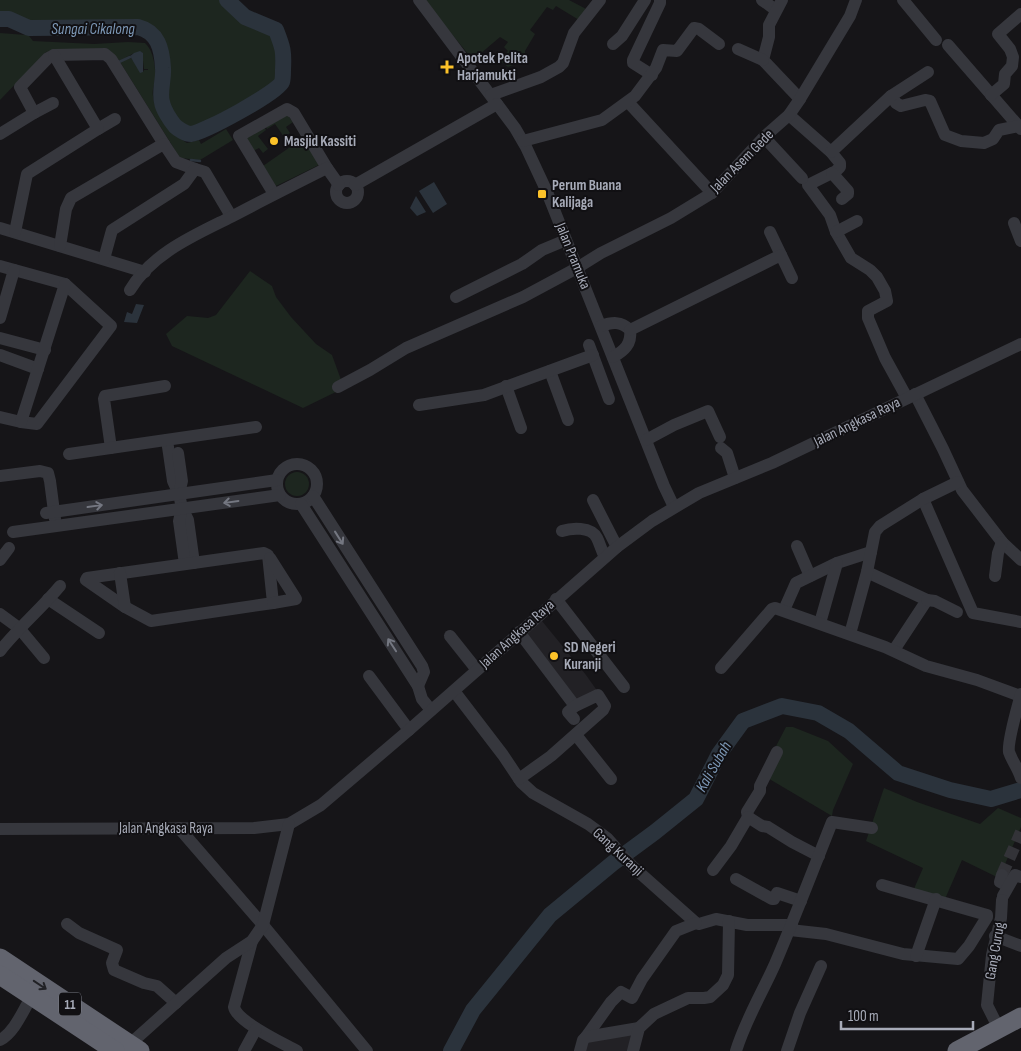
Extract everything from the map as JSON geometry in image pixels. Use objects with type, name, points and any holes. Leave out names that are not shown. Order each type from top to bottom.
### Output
[{"type":"highway","name":"11","points":[[0,958],[128,1049]]},
{"type":"highway","name":"11","points":[[0,975],[32,996],[128,1049]]},
{"type":"highway","points":[[957,1051],[1021,1016]]},
{"type":"street","name":"Jalan Pramuka","points":[[419,0],[523,141],[547,192],[674,507]]},
{"type":"street","points":[[356,185],[494,100],[559,67],[563,63],[574,33],[600,0]]},
{"type":"street","points":[[613,44],[622,36],[645,0]]},
{"type":"street","points":[[652,75],[633,63],[633,60],[660,0]]},
{"type":"street","points":[[762,0],[779,5],[769,25],[769,37],[763,60]]},
{"type":"street","name":"Jalan Asem Gede","points":[[338,386],[370,370],[406,348],[496,309],[577,268],[712,193],[764,137],[789,115],[850,16],[856,0]]},
{"type":"street","points":[[902,0],[1020,128]]},
{"type":"street","points":[[991,95],[1004,84],[1005,74],[1012,66],[1013,57],[1010,49],[998,34],[1021,14]]},
{"type":"street","points":[[523,141],[602,120],[635,96],[652,75],[663,50],[677,52],[694,28],[719,44]]},
{"type":"street","points":[[738,49],[763,60],[800,100]]},
{"type":"street","points":[[54,55],[98,128]]},
{"type":"street","points":[[34,113],[20,87],[48,58],[54,55],[107,55],[176,162],[205,172],[231,216]]},
{"type":"street","points":[[831,152],[891,96],[928,72]]},
{"type":"street","points":[[891,96],[901,106],[925,100],[930,101],[945,135],[961,141],[989,142],[999,130],[1020,128]]},
{"type":"street","points":[[628,102],[712,193]]},
{"type":"street","points":[[0,134],[52,103]]},
{"type":"street","points":[[274,194],[239,136],[287,109],[294,113],[339,185]]},
{"type":"street","points":[[789,115],[831,152],[840,163],[838,169],[832,173],[805,182]]},
{"type":"street","points":[[15,232],[27,174],[115,119]]},
{"type":"street","points":[[764,137],[805,182],[830,215],[836,232],[851,258],[878,277],[885,291],[887,301],[868,311],[868,318],[885,358],[944,449],[965,495],[1002,542],[1021,560]]},
{"type":"street","points":[[60,246],[66,209],[71,198],[164,144]]},
{"type":"street","points":[[130,290],[159,258],[180,243],[327,168]]},
{"type":"street","points":[[104,259],[112,230],[184,184],[196,169]]},
{"type":"street","points":[[832,173],[848,192],[842,200]]},
{"type":"street","points":[[345,182],[356,185],[358,189],[357,197],[351,202],[343,202],[337,196],[336,192],[339,185],[345,182]]},
{"type":"street","points":[[836,232],[857,221]]},
{"type":"street","points":[[1014,223],[1021,241]]},
{"type":"street","points":[[0,228],[145,272]]},
{"type":"street","points":[[770,232],[792,278]]},
{"type":"street","points":[[456,297],[522,264],[542,250],[566,240]]},
{"type":"street","points":[[630,330],[780,255]]},
{"type":"street","points":[[0,266],[65,284],[110,323],[111,328],[37,424],[0,417]]},
{"type":"street","points":[[0,318],[14,270]]},
{"type":"street","points":[[21,422],[65,284]]},
{"type":"street","points":[[601,326],[607,323],[618,323],[630,330]]},
{"type":"street","points":[[419,405],[484,395],[550,371],[592,353],[622,352],[629,344],[630,330]]},
{"type":"street","points":[[0,338],[45,350]]},
{"type":"street","name":"Jalan Angkasa Raya","points":[[0,829],[254,828],[289,824],[321,805],[408,730],[428,706],[454,691],[556,599],[646,524],[699,493],[772,463],[1021,344]]},
{"type":"street","points":[[592,353],[609,399]]},
{"type":"street","points":[[0,355],[38,369]]},
{"type":"street","points":[[550,371],[568,420]]},
{"type":"street","points":[[111,448],[104,399],[106,396],[165,386]]},
{"type":"street","points":[[506,386],[521,428]]},
{"type":"street","points":[[646,440],[674,425],[708,411],[720,442],[727,453],[735,478]]},
{"type":"street","points":[[69,454],[256,427]]},
{"type":"street","points":[[171,439],[182,481],[179,494],[182,508],[179,521],[189,563]]},
{"type":"street","points":[[300,464],[313,472],[317,487],[313,496],[308,501],[301,504],[291,504],[280,495],[277,488],[277,480],[282,471],[290,465],[300,464]]},
{"type":"street","points":[[0,476],[40,471],[49,474],[52,526]]},
{"type":"street","points":[[50,512],[277,480]]},
{"type":"street","points":[[850,634],[867,572],[875,532],[880,526],[923,499],[958,482]]},
{"type":"street","points":[[13,532],[280,495]]},
{"type":"street","points":[[313,496],[428,706]]},
{"type":"street","points":[[923,499],[973,613],[1021,622]]},
{"type":"street","points":[[593,500],[617,547]]},
{"type":"street","points":[[301,504],[368,595]]},
{"type":"street","points":[[562,531],[569,528],[582,529],[592,533],[597,538],[605,558]]},
{"type":"street","points":[[996,576],[998,554],[1002,542]]},
{"type":"street","points":[[797,546],[810,576]]},
{"type":"street","points":[[784,610],[794,585],[836,563],[871,552]]},
{"type":"street","points":[[264,553],[268,555],[296,599],[154,622],[125,607],[86,580],[86,578],[189,563],[264,553]]},
{"type":"street","points":[[268,555],[273,603]]},
{"type":"street","points":[[820,623],[836,563]]},
{"type":"street","points":[[867,572],[927,600],[935,600],[957,612]]},
{"type":"street","points":[[120,573],[125,607]]},
{"type":"street","points":[[0,652],[19,628],[60,586]]},
{"type":"street","points":[[48,599],[99,633]]},
{"type":"street","points":[[556,599],[624,687]]},
{"type":"street","points":[[894,650],[927,600]]},
{"type":"street","points":[[721,668],[772,609],[784,610],[894,650],[926,666],[977,680],[1020,700],[1009,745],[1011,756],[1020,774]]},
{"type":"street","points":[[0,614],[19,628],[44,658]]},
{"type":"street","points":[[519,632],[574,706]]},
{"type":"street","points":[[450,636],[477,670]]},
{"type":"street","points":[[369,676],[408,730]]},
{"type":"street","name":"Gang Kuranji","points":[[454,691],[503,755],[518,779],[532,793],[588,824],[607,838],[632,866],[696,923]]},
{"type":"street","points":[[518,779],[551,756],[603,710],[605,706],[598,695],[574,706],[568,712],[574,719]]},
{"type":"street","points":[[576,735],[611,779]]},
{"type":"street","points":[[713,870],[748,817],[747,812],[760,790],[760,786],[777,752]]},
{"type":"street","points":[[748,817],[819,856]]},
{"type":"street","points":[[736,1051],[742,1030],[760,998],[791,928],[832,822],[872,828]]},
{"type":"street","points":[[289,824],[263,925],[252,941],[234,1007],[235,1012],[256,1029],[298,1051]]},
{"type":"street","points":[[179,828],[263,925],[367,1051]]},
{"type":"street","name":"Gang Curug","points":[[999,1029],[987,1005],[992,955],[995,936],[1001,918],[1004,889],[1015,875],[1020,877]]},
{"type":"street","points":[[736,879],[772,899],[777,893],[801,901]]},
{"type":"street","points":[[580,1051],[583,1040],[611,1002],[622,992],[632,998],[642,979],[676,931],[696,923],[699,924],[716,919],[747,925],[791,928],[826,934],[903,954],[959,958],[987,917],[987,914],[882,885]]},
{"type":"street","points":[[916,956],[936,899]]},
{"type":"street","points":[[633,1051],[639,1028],[654,1014],[688,998],[710,997],[723,985],[728,975],[729,921]]},
{"type":"street","points":[[67,924],[79,933],[117,950],[112,963],[114,970],[144,983],[157,986],[176,1003]]},
{"type":"street","points":[[995,936],[1021,946]]},
{"type":"street","points":[[128,1049],[226,958],[252,941]]},
{"type":"street","points":[[787,1051],[800,1013],[821,966]]},
{"type":"street","points":[[0,1040],[4,1038],[17,1022],[32,996]]},
{"type":"street","points":[[586,1037],[639,1028]]},
{"type":"street","points":[[244,1051],[256,1029]]},
{"type":"shaded area","points":[[0,0],[221,0],[242,22],[272,34],[279,51],[277,80],[274,84],[249,100],[191,129],[179,122],[168,105],[166,92],[169,72],[168,63],[158,30],[139,22],[31,23],[10,14],[0,13]]},
{"type":"shaded area","points":[[424,0],[569,0],[588,10],[579,20],[556,6],[553,10],[547,7],[530,30],[535,34],[525,51],[526,60],[508,67],[500,61],[508,51],[504,47],[508,42],[500,37],[473,60]]},
{"type":"shaded area","points":[[0,33],[26,35],[33,41],[94,44],[145,43],[152,55],[155,66],[154,103],[160,117],[170,129],[187,143],[199,140],[201,144],[226,129],[233,140],[200,160],[180,158],[120,62],[131,58],[143,72],[148,70],[144,69],[142,52],[132,54],[120,61],[107,48],[46,52],[0,100]]},
{"type":"shaded area","points":[[140,51],[143,53],[143,72],[140,73],[130,56]]},
{"type":"shaded area","points":[[287,114],[293,122],[286,127],[290,133],[284,137],[275,124],[267,129],[266,127]]},
{"type":"shaded area","points":[[264,127],[266,130],[258,136],[268,149],[263,153],[259,148],[253,151],[245,139]]},
{"type":"shaded area","points":[[303,138],[319,165],[276,186],[263,166]]},
{"type":"shaded area","points":[[434,182],[447,204],[433,213],[419,191]]},
{"type":"shaded area","points":[[416,196],[426,212],[417,216],[410,208]]},
{"type":"shaded area","points":[[250,271],[272,286],[276,297],[291,317],[316,344],[332,355],[344,388],[303,408],[172,346],[166,334],[187,316],[208,318],[216,315]]},
{"type":"shaded area","points":[[136,304],[144,305],[137,323],[124,322],[127,312],[132,314]]},
{"type":"shaded area","points":[[297,472],[306,475],[309,484],[306,493],[297,496],[288,493],[285,484],[288,475]]},
{"type":"shaded area","name":"SD Negeri Kuranji","points":[[542,621],[598,692],[574,702],[524,636]]},
{"type":"shaded area","points":[[786,727],[793,727],[828,741],[853,764],[832,816],[766,777],[774,750]]},
{"type":"shaded area","points":[[884,788],[917,802],[980,824],[998,808],[1021,818],[1021,827],[999,878],[962,860],[945,899],[913,891],[923,868],[866,841]]},
{"type":"shaded area","points":[[636,1029],[630,1051],[582,1051],[586,1037]]},
{"type":"waterway","name":"Sungai Cikalong","points":[[0,19],[9,19],[29,28],[138,27],[145,29],[158,42],[160,48],[163,72],[161,98],[164,108],[175,126],[191,134],[210,127],[255,103],[282,82],[283,54],[276,30],[245,17],[227,0]]},
{"type":"waterway","points":[[118,61],[130,57]]},
{"type":"waterway","points":[[191,160],[200,161]]},
{"type":"waterway","name":"Kali Subah","points":[[451,1051],[473,1010],[550,915],[613,863],[696,799],[719,754],[743,721],[782,706],[818,713],[849,731],[898,773],[950,790],[991,799],[1021,790]]},
{"type":"tunnel","points":[[1002,875],[1021,832]]},
{"type":"place","name":"Apotek Pelita Harjamukti","points":[[447,67]]},
{"type":"place","name":"Masjid Kassiti","points":[[274,141]]},
{"type":"place","name":"Perum Buana Kalijaga","points":[[542,194]]},
{"type":"place","name":"SD Negeri Kuranji","points":[[554,656]]}]
